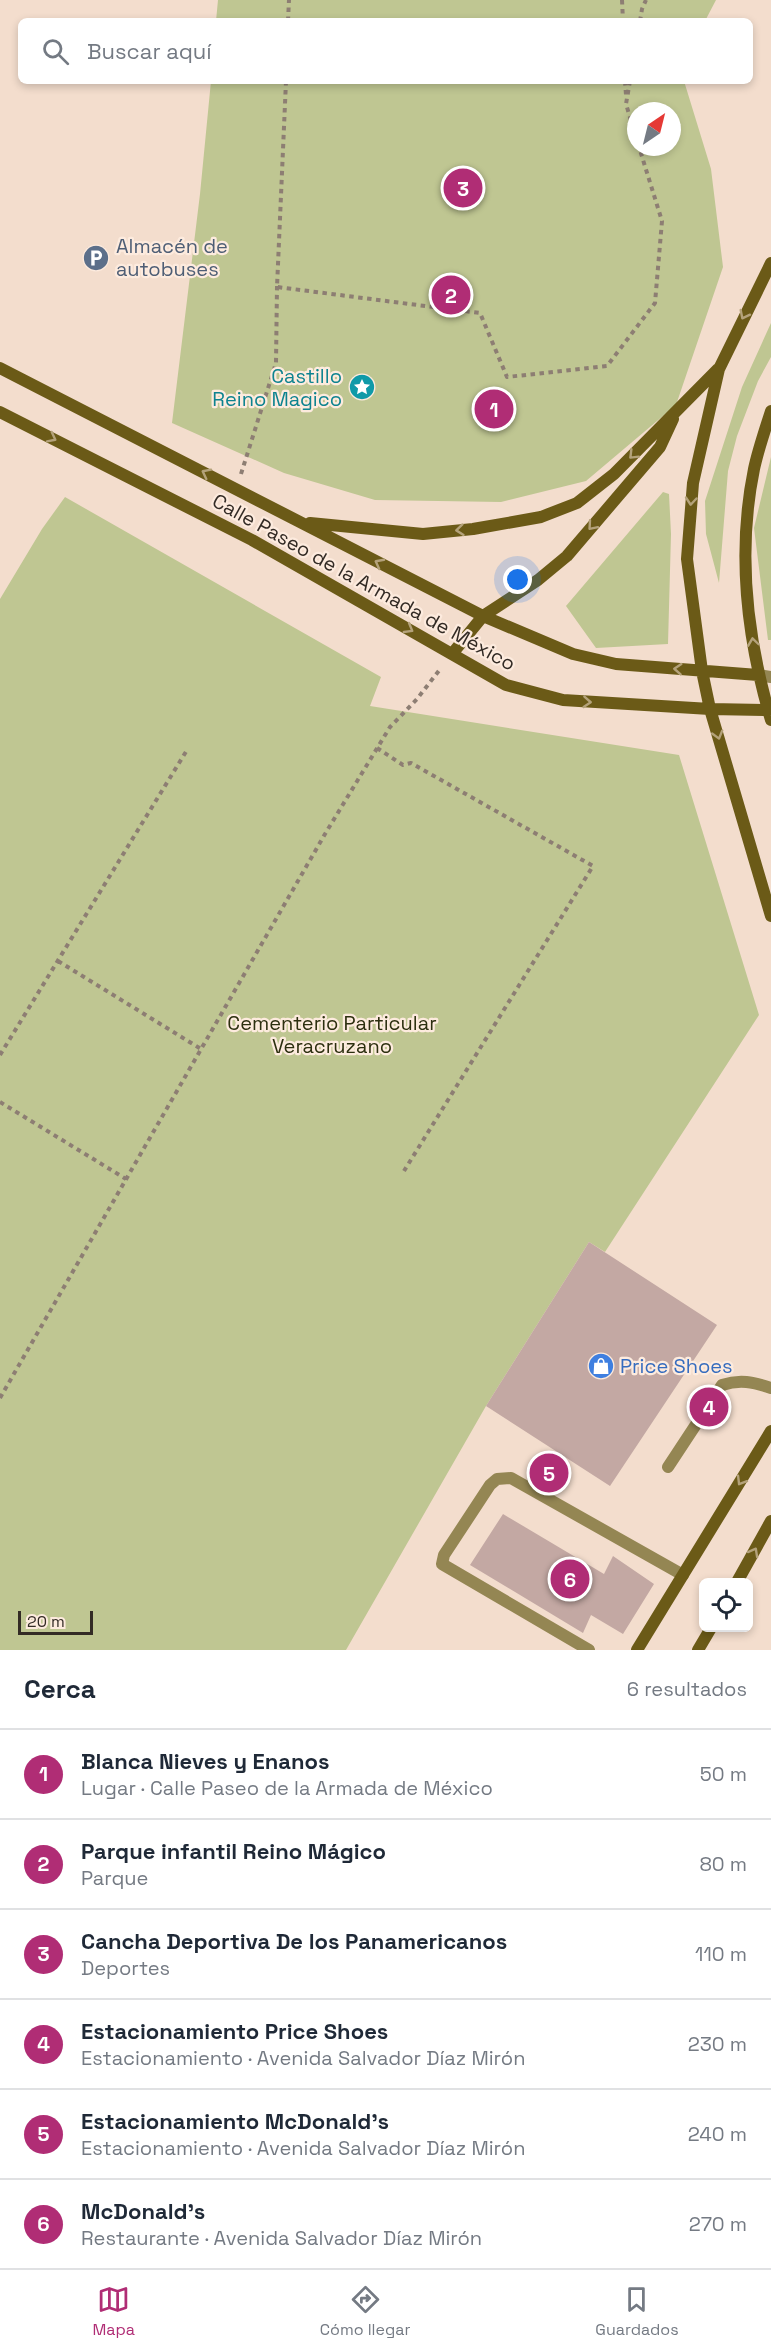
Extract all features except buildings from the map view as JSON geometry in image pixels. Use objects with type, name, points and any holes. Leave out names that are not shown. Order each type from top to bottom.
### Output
[{"type":"main road","points":[[771,263],[719,369],[693,483],[687,559],[702,671],[710,709],[771,916]]},
{"type":"main road","name":"Calle Paseo de la Armada de México","points":[[0,368],[483,616],[573,654],[616,664],[758,675]]},
{"type":"main road","points":[[303,522],[423,534],[473,529],[541,517],[577,503],[614,474],[719,369]]},
{"type":"main road","points":[[770,713],[758,675],[746,592],[747,526],[754,469],[771,411]]},
{"type":"main road","name":"Calle Paseo de la Armada de México","points":[[0,412],[252,540],[506,685],[563,700],[770,713]]},
{"type":"main road","points":[[452,654],[483,616],[538,580],[567,555],[660,447],[676,412]]},
{"type":"main road","points":[[637,1650],[771,1431]]},
{"type":"main road","points":[[738,1578],[771,1521]]},
{"type":"main road","points":[[698,1650],[709,1632]]},
{"type":"street","points":[[758,675],[771,677]]},
{"type":"street","points":[[668,1467],[722,1385],[736,1381],[755,1382],[771,1388]]},
{"type":"street","points":[[589,1650],[442,1564],[444,1555],[490,1485],[497,1479],[511,1478],[683,1575]]},
{"type":"path","points":[[289,18],[290,0]]},
{"type":"path","points":[[622,0],[623,18]]},
{"type":"path","points":[[640,18],[646,0]]},
{"type":"path","points":[[237,489],[276,363],[286,84]]},
{"type":"path","points":[[625,84],[627,107]]},
{"type":"path","points":[[626,104],[629,84]]},
{"type":"path","points":[[277,287],[480,313],[507,377],[607,366],[656,303],[662,221],[642,156]]},
{"type":"path","points":[[0,1398],[377,748],[390,727],[417,699],[452,654]]},
{"type":"path","points":[[377,748],[404,765],[411,763],[593,866],[404,1171]]},
{"type":"path","points":[[0,1055],[187,750]]},
{"type":"path","points":[[58,961],[201,1049]]},
{"type":"path","points":[[0,1102],[126,1179]]},
{"type":"green space","points":[[218,0],[716,0],[707,18],[216,18]]},
{"type":"green space","points":[[211,84],[685,84],[711,169],[723,267],[676,405],[586,481],[501,502],[375,500],[284,473],[172,423],[200,194]]},
{"type":"green space","points":[[771,323],[771,357],[758,381],[737,436],[728,471],[719,583],[706,534],[705,501],[742,387]]},
{"type":"green space","points":[[771,457],[771,640],[768,640],[754,528]]},
{"type":"green space","points":[[663,492],[669,494],[671,534],[668,644],[596,648],[566,606]]},
{"type":"green space","name":"Cementerio Particular Veracruzano","points":[[65,497],[381,677],[370,706],[679,755],[759,1015],[605,1252],[589,1242],[486,1406],[346,1650],[0,1650],[0,599],[42,529]]},
{"type":"place","name":"Cancha Deportiva De los Panamericanos","points":[[463,188]]},
{"type":"place","name":"Almacén de autobuses","points":[[96,258]]},
{"type":"place","name":"Parque infantil Reino Mágico","points":[[451,295]]},
{"type":"place","name":"Castillo Reino Magico","points":[[362,387]]},
{"type":"place","name":"Blanca Nieves y Enanos","points":[[494,409]]},
{"type":"place","name":"Price Shoes","points":[[601,1366]]},
{"type":"place","name":"Estacionamiento Price Shoes","points":[[709,1407]]},
{"type":"place","name":"Estacionamiento McDonald's","points":[[549,1473]]},
{"type":"place","name":"McDonald's","points":[[570,1579]]}]
